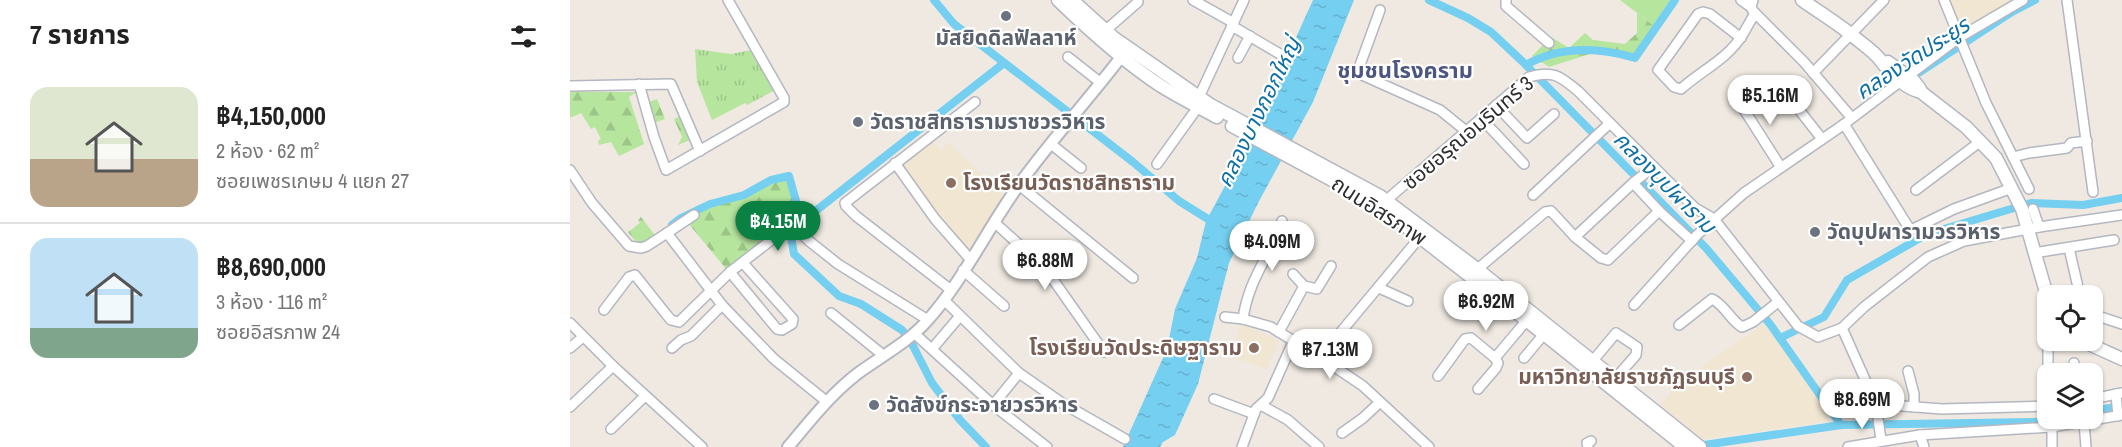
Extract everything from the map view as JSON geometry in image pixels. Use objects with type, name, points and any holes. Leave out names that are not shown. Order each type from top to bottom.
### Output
[{"type":"main road","name":"ถนนอิสรภาพ","points":[[1058,0],[1096,36],[1125,52],[1160,86],[1202,105],[1383,203],[1420,237],[1473,272],[1544,334],[1691,445]]},
{"type":"main road","points":[[1072,0],[1106,30],[1125,52]]},
{"type":"main road","points":[[1802,0],[1851,34],[1881,61],[1891,63],[1912,90],[1922,92],[1980,141],[1996,158],[2012,188],[2025,206],[2034,228],[2034,253],[2044,285]]},
{"type":"main road","points":[[1383,203],[1615,379],[1691,445]]},
{"type":"main road","points":[[2103,350],[2122,359]]},
{"type":"street","points":[[639,84],[666,170],[784,100],[728,0]]},
{"type":"street","points":[[1193,0],[1280,54]]},
{"type":"street","points":[[1157,164],[1202,105],[1244,0]]},
{"type":"street","points":[[1506,0],[1506,6],[1549,43]]},
{"type":"street","points":[[1741,0],[1753,7],[1813,73],[1848,120],[1909,228],[1913,229],[1954,209],[2012,188]]},
{"type":"street","points":[[1813,73],[1884,0]]},
{"type":"street","points":[[1944,0],[1986,103],[2029,189]]},
{"type":"street","points":[[1634,305],[1694,238],[1744,193],[1906,80],[1960,38],[2023,0]]},
{"type":"street","points":[[2067,0],[2093,192]]},
{"type":"street","points":[[1106,30],[1138,2]]},
{"type":"street","points":[[1741,38],[1710,14],[1702,12],[1698,14],[1658,70],[1674,87],[1681,89],[1734,48],[1741,38],[1753,7]]},
{"type":"street","points":[[1380,10],[1360,65],[1362,75],[1440,110],[1466,131]]},
{"type":"street","points":[[1238,58],[1250,36]]},
{"type":"street","points":[[788,447],[826,401],[928,320],[951,290],[1019,185],[1125,52]]},
{"type":"street","points":[[1068,57],[1101,83]]},
{"type":"street","name":"ซอยอรุณอมรินทร์ 3","points":[[1383,203],[1533,76],[1553,74],[1561,77],[1578,91],[1695,208],[1715,220],[1798,326],[1821,337],[1842,328]]},
{"type":"street","points":[[570,86],[671,84],[700,151]]},
{"type":"street","points":[[1737,100],[1780,166]]},
{"type":"street","points":[[951,290],[845,206],[847,200],[975,102]]},
{"type":"street","points":[[1496,105],[1527,138],[1554,114]]},
{"type":"street","points":[[1800,111],[1822,139]]},
{"type":"street","points":[[1481,118],[1524,164]]},
{"type":"street","points":[[1533,195],[1610,123]]},
{"type":"street","points":[[1916,190],[1980,141]]},
{"type":"street","points":[[2013,157],[2067,148],[2071,143],[2087,141]]},
{"type":"street","points":[[1052,144],[1081,168]]},
{"type":"street","points":[[895,163],[935,219],[970,259]]},
{"type":"street","points":[[1575,237],[1632,183],[1653,167]]},
{"type":"street","points":[[570,170],[592,203],[629,246],[641,248],[647,246],[694,215]]},
{"type":"street","points":[[1632,183],[1660,212],[1694,238]]},
{"type":"street","points":[[1019,185],[1133,278]]},
{"type":"street","points":[[1473,272],[1545,212],[1551,211],[1575,237],[1600,258],[1608,260],[1656,212],[1660,212]]},
{"type":"street","points":[[1881,436],[1876,404],[1842,328],[1864,307],[1928,256],[1964,241],[2122,215]]},
{"type":"street","points":[[1243,319],[1253,280],[1282,221]]},
{"type":"street","points":[[994,222],[1046,268],[1104,352]]},
{"type":"street","points":[[604,310],[635,274],[666,314],[679,322],[730,272],[786,228],[795,226],[809,241],[838,264],[928,320]]},
{"type":"street","points":[[667,233],[722,305],[774,359],[826,401]]},
{"type":"street","points":[[1320,357],[1420,237]]},
{"type":"street","points":[[2034,253],[2114,240]]},
{"type":"street","points":[[1273,242],[1297,254]]},
{"type":"street","points":[[2069,248],[2077,285]]},
{"type":"street","points":[[730,272],[777,329],[783,330],[792,324],[793,319],[743,263]]},
{"type":"street","points":[[1293,274],[1304,286],[1317,289],[1331,266]]},
{"type":"street","points":[[963,270],[1004,306]]},
{"type":"street","points":[[1279,332],[1304,286]]},
{"type":"street","points":[[1379,288],[1408,301]]},
{"type":"street","points":[[1679,325],[1712,299],[1742,327],[1778,302]]},
{"type":"street","points":[[944,300],[1019,373],[1062,403],[1125,439]]},
{"type":"street","points":[[672,348],[684,338],[691,336],[722,305]]},
{"type":"street","points":[[831,313],[883,355]]},
{"type":"street","points":[[932,349],[960,316]]},
{"type":"street","points":[[1225,317],[1243,319],[1271,327],[1320,357],[1363,386],[1429,447]]},
{"type":"street","points":[[2103,318],[2122,324]]},
{"type":"street","points":[[1495,358],[1527,320]]},
{"type":"street","points":[[570,323],[613,366],[702,447]]},
{"type":"street","points":[[1596,357],[1616,333],[1637,347],[1636,355],[1615,379]]},
{"type":"street","points":[[1524,358],[1544,334]]},
{"type":"street","points":[[570,348],[583,337]]},
{"type":"street","points":[[909,337],[932,349],[993,405],[1047,447]]},
{"type":"street","points":[[1438,376],[1465,339],[1471,338],[1498,363],[1478,389]]},
{"type":"street","points":[[1242,447],[1254,414],[1268,398],[1293,342]]},
{"type":"street","points":[[570,407],[613,366]]},
{"type":"street","points":[[1908,371],[1914,394],[1914,407]]},
{"type":"street","points":[[993,405],[1019,373]]},
{"type":"street","points":[[611,429],[645,396]]},
{"type":"street","points":[[1214,399],[1254,414]]},
{"type":"street","points":[[2103,401],[2119,405]]},
{"type":"street","points":[[1342,434],[1364,418],[1379,403]]},
{"type":"street","points":[[1876,404],[1966,409],[2037,406]]},
{"type":"street","points":[[1261,405],[1288,420],[1319,447]]},
{"type":"street","points":[[2103,413],[2119,405]]},
{"type":"street","points":[[1848,447],[1881,436],[1920,435],[2037,424]]},
{"type":"street","points":[[2052,429],[2052,447]]},
{"type":"street","points":[[2085,429],[2086,447]]},
{"type":"street","points":[[1920,435],[1924,447]]},
{"type":"shaded area","points":[[1946,0],[2014,0],[1961,33]]},
{"type":"shaded area","name":"โรงเรียนวัดราชสิทธาราม","points":[[931,140],[941,151],[948,142],[1007,199],[970,256],[947,233],[901,166]]},
{"type":"shaded area","name":"โรงเรียนวัดประดิษฐาราม","points":[[1241,324],[1279,341],[1267,369],[1230,356]]},
{"type":"shaded area","name":"มหาวิทยาลัยราชภัฏธนบุรี","points":[[1764,324],[1814,388],[1829,421],[1703,439],[1660,405],[1673,390],[1703,366]]},
{"type":"green space","points":[[1620,0],[1670,0],[1653,25]]},
{"type":"green space","points":[[1637,13],[1653,25],[1635,54],[1626,59],[1596,52],[1549,67],[1532,56],[1551,37],[1569,48],[1585,33],[1593,40],[1625,44],[1637,33]]},
{"type":"green space","points":[[695,49],[731,54],[751,50],[775,90],[712,120],[697,82]]},
{"type":"green space","points":[[570,92],[637,92],[629,97],[644,144],[619,156],[611,142],[599,145],[598,141],[601,139],[595,127],[591,129],[581,113],[570,118]]},
{"type":"green space","points":[[657,99],[665,119],[651,124],[646,103]]},
{"type":"green space","points":[[683,115],[693,139],[678,145],[682,137],[674,119]]},
{"type":"green space","points":[[787,178],[799,222],[727,270],[688,223],[697,213]]},
{"type":"green space","points":[[641,217],[655,235],[647,241],[636,242],[628,232],[640,223],[638,220]]},
{"type":"water","name":"คลองบางกอกใหญ่","points":[[1313,0],[1354,0],[1313,102],[1258,203],[1229,263],[1198,384],[1175,435],[1163,442],[1160,447],[1123,447],[1167,349],[1175,309],[1197,258],[1206,221],[1270,103]]},
{"type":"waterway","points":[[934,0],[954,24],[1133,162],[1179,201],[1216,224]]},
{"type":"waterway","name":"คลองบุปผาราม","points":[[1429,0],[1468,18],[1491,32],[1706,248],[1770,324],[1841,425]]},
{"type":"waterway","points":[[1526,65],[1552,54],[1579,50],[1593,50],[1635,58],[1675,0]]},
{"type":"waterway","name":"คลองวัดประยูร","points":[[1917,74],[2012,12],[2035,0]]},
{"type":"waterway","points":[[986,447],[960,420],[932,383],[910,340],[902,330],[861,304],[839,296],[794,254],[790,231],[1004,63]]},
{"type":"waterway","points":[[672,225],[710,204],[744,195],[771,180],[789,176],[802,222]]},
{"type":"waterway","points":[[1780,338],[1824,317],[1847,280],[1927,234],[2031,203],[2083,205],[2122,198]]},
{"type":"waterway","points":[[2103,409],[2122,406]]},
{"type":"waterway","points":[[1697,446],[1841,425],[2037,422]]},
{"type":"place","name":"มัสยิดดิลฟัลลาห์","points":[[1006,16]]},
{"type":"place","name":"วัดราชสิทธารามราชวรวิหาร","points":[[858,122]]},
{"type":"place","name":"โรงเรียนวัดราชสิทธาราม","points":[[951,183]]},
{"type":"place","name":"วัดบุปผารามวรวิหาร","points":[[1815,232]]},
{"type":"place","name":"โรงเรียนวัดประดิษฐาราม","points":[[1254,348]]},
{"type":"place","name":"มหาวิทยาลัยราชภัฏธนบุรี","points":[[1747,377]]},
{"type":"place","name":"วัดสังข์กระจายวรวิหาร","points":[[874,405]]},
{"type":"district","name":"ชุมชนโรงคราม","points":[[1405,70]]}]
